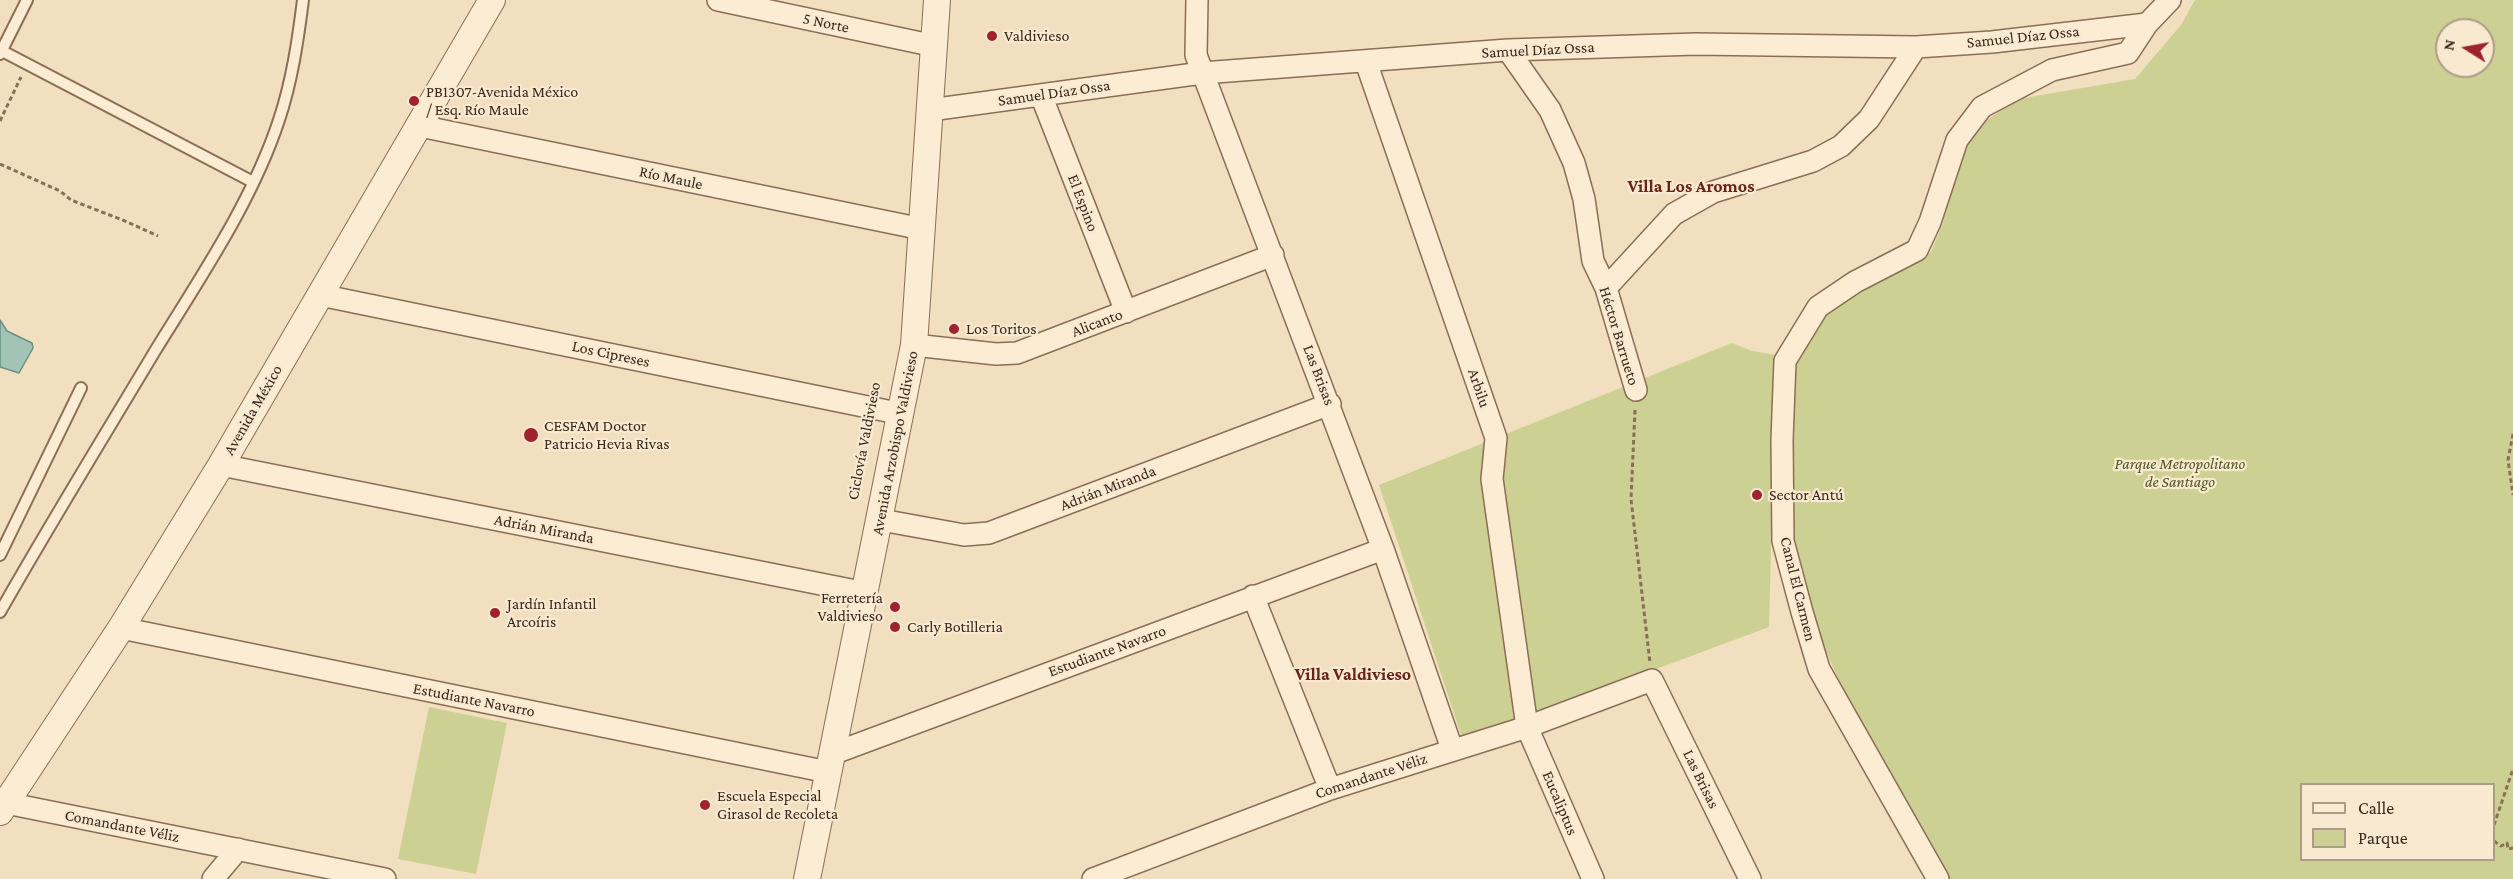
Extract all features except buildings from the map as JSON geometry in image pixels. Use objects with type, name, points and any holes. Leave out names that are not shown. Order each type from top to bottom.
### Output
[{"type":"street","name":"Avenida México","points":[[3,808],[121,628],[221,465],[492,0]]},
{"type":"street","name":"5 Norte","points":[[718,0],[935,46]]},
{"type":"street","name":"Avenida Arzobispo Valdivieso","points":[[807,879],[881,520],[914,345],[937,0]]},
{"type":"street","name":"Las Brisas","points":[[1197,0],[1196,55],[1202,73],[1330,404],[1452,749]]},
{"type":"street","name":"Canal El Carmen","points":[[1938,879],[1819,669],[1802,612],[1783,542],[1782,440],[1785,361],[1818,307],[1855,282],[1917,250],[1930,222],[1957,140],[1982,107],[2052,70],[2128,53],[2147,24],[2170,0]]},
{"type":"street","name":"Samuel Díaz Ossa","points":[[930,110],[1202,73],[1508,50],[1696,44],[1916,47],[1992,42],[2147,24]]},
{"type":"street","points":[[1606,288],[1674,214],[1713,192],[1813,161],[1840,146],[1869,119],[1916,47]]},
{"type":"street","name":"Héctor Barrueto","points":[[1508,50],[1550,110],[1574,163],[1584,199],[1593,261],[1606,288],[1636,390]]},
{"type":"street","name":"Arbilu","points":[[1366,62],[1496,438],[1492,479],[1527,727]]},
{"type":"street","name":"El Espino","points":[[1041,95],[1126,312]]},
{"type":"street","name":"Río Maule","points":[[420,126],[922,229]]},
{"type":"street","name":"Alicanto","points":[[914,345],[996,354],[1017,352],[1273,255]]},
{"type":"street","name":"Los Cipreses","points":[[320,295],[902,414]]},
{"type":"street","name":"Adrián Miranda","points":[[881,520],[964,536],[989,533],[1330,404]]},
{"type":"street","name":"Adrián Miranda","points":[[221,465],[866,593]]},
{"type":"street","name":"Estudiante Navarro","points":[[121,628],[830,763],[1253,596],[1383,549]]},
{"type":"street","points":[[1253,596],[1330,789]]},
{"type":"street","name":"Las Brisas","points":[[1652,680],[1750,879]]},
{"type":"street","name":"Comandante Véliz","points":[[1093,879],[1330,789],[1527,727],[1652,680]]},
{"type":"street","name":"Eucaliptus","points":[[1527,727],[1593,879]]},
{"type":"street","name":"Comandante Véliz","points":[[3,808],[237,849],[386,879]]},
{"type":"street","points":[[213,879],[237,849]]},
{"type":"lane","points":[[27,0],[2,46],[27,64],[253,182]]},
{"type":"lane","points":[[0,612],[207,265],[253,182],[266,155],[285,101],[303,0]]},
{"type":"lane","points":[[0,555],[81,388]]},
{"type":"path","points":[[0,122],[27,64]]},
{"type":"path","points":[[0,164],[60,191],[70,200],[125,220],[158,237]]},
{"type":"path","name":"Héctor Barrueto","points":[[1636,390],[1631,499],[1652,680]]},
{"type":"path","points":[[2513,434],[2508,460],[2513,495]]},
{"type":"path","points":[[2495,819],[2513,769]]},
{"type":"path","points":[[2495,843],[2501,846],[2507,843],[2508,849],[2513,848]]},
{"type":"green space","name":"Parque Metropolitano de Santiago","points":[[2195,0],[2513,0],[2513,879],[1927,879],[1814,624],[1802,586],[1792,532],[1792,358],[1821,312],[1931,252],[1943,223],[1954,166],[1974,129],[2018,99],[2135,79],[2181,25]]},
{"type":"green space","points":[[1732,343],[1752,351],[1776,355],[1769,627],[1463,741],[1379,485]]},
{"type":"green space","points":[[429,707],[507,723],[476,874],[398,859]]},
{"type":"shaded area","points":[[0,320],[7,331],[32,343],[33,348],[19,373],[0,367]]},
{"type":"place","name":"Valdivieso","points":[[992,36]]},
{"type":"place","name":"PB1307-Avenida México / Esq. Río Maule","points":[[414,101]]},
{"type":"place","name":"Los Toritos","points":[[954,329]]},
{"type":"place","name":"CESFAM Doctor Patricio Hevia Rivas","points":[[531,435]]},
{"type":"place","name":"Sector Antú","points":[[1757,495]]},
{"type":"place","name":"Ferretería Valdivieso","points":[[895,607]]},
{"type":"place","name":"Jardín Infantil Arcoíris","points":[[495,613]]},
{"type":"place","name":"Carly Botilleria","points":[[895,627]]},
{"type":"place","name":"Escuela Especial Girasol de Recoleta","points":[[705,805]]},
{"type":"district","name":"Villa Los Aromos","points":[[1691,186]]},
{"type":"district","name":"Villa Valdivieso","points":[[1353,674]]}]
